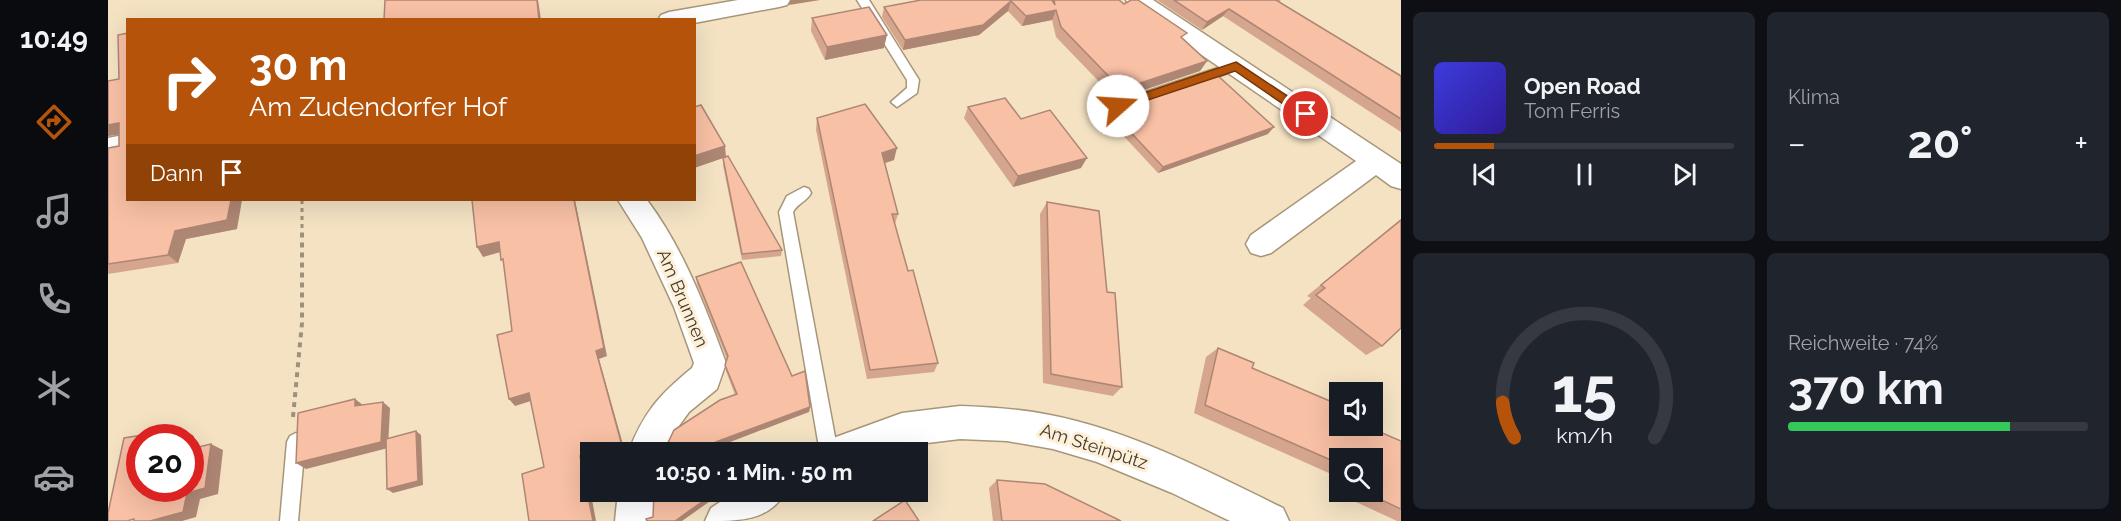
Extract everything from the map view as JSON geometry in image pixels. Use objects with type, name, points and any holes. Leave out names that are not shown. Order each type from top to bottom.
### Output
[{"type":"street","points":[[680,18],[779,0]]},
{"type":"street","points":[[1137,0],[1401,178]]},
{"type":"street","points":[[108,148],[126,144]]},
{"type":"street","points":[[1261,244],[1376,161]]},
{"type":"street","name":"Am Brunnen","points":[[633,201],[654,231],[690,307],[710,363],[705,378],[677,401],[654,431],[650,442]]},
{"type":"street","name":"Am Steinpütz","points":[[869,442],[909,428],[968,422],[1029,426],[1081,438],[1162,469],[1270,521]]},
{"type":"street","points":[[634,521],[635,502]]},
{"type":"street","points":[[724,521],[752,502]]},
{"type":"lane","points":[[863,0],[913,80],[913,90],[897,102]]},
{"type":"lane","points":[[1099,112],[1236,66]]},
{"type":"lane","points":[[804,193],[792,200],[786,212],[827,442]]},
{"type":"lane","points":[[289,521],[296,442]]},
{"type":"path","points":[[296,442],[292,422],[302,323],[303,201]]},
{"type":"building","points":[[385,0],[537,0],[539,18],[384,18]]},
{"type":"building","points":[[921,0],[1052,0],[1055,5],[1054,0],[1119,0],[1124,4],[1131,0],[1138,0],[1187,33],[1181,37],[1207,61],[1101,96],[1121,89],[1061,27],[1056,10],[1026,16],[1011,1],[983,25],[905,40],[884,7]]},
{"type":"building","points":[[1174,0],[1276,0],[1401,76],[1401,119],[1229,9],[1207,22]]},
{"type":"building","points":[[869,7],[887,35],[827,47],[812,18]]},
{"type":"building","points":[[126,33],[126,201],[231,201],[227,220],[175,231],[168,255],[108,264],[108,148],[119,146],[119,123],[108,125],[108,81],[119,79],[118,35]]},
{"type":"building","points":[[1216,74],[1274,127],[1163,167],[1110,110]]},
{"type":"building","points":[[1005,98],[1021,119],[1050,110],[1087,158],[1018,176],[968,107]]},
{"type":"building","points":[[865,104],[897,148],[882,153],[898,214],[892,214],[908,271],[913,270],[938,363],[870,370],[817,118]]},
{"type":"building","points":[[701,105],[725,146],[696,155],[696,106]]},
{"type":"building","points":[[728,156],[782,250],[742,254],[723,158]]},
{"type":"building","points":[[472,201],[574,201],[604,348],[596,351],[621,442],[580,442],[580,502],[589,502],[593,521],[529,521],[522,474],[544,467],[529,393],[509,399],[497,335],[512,331],[499,242],[477,247]]},
{"type":"building","points":[[1047,202],[1099,211],[1107,292],[1115,293],[1122,387],[1051,374]]},
{"type":"building","points":[[1401,220],[1401,328],[1382,346],[1316,295],[1325,288],[1321,285]]},
{"type":"building","points":[[741,262],[792,376],[805,371],[810,407],[716,442],[668,442],[674,430],[720,400],[737,394],[725,365],[728,356],[696,277]]},
{"type":"building","points":[[1218,348],[1254,363],[1252,368],[1329,401],[1329,436],[1383,436],[1383,433],[1401,441],[1401,509],[1383,501],[1383,448],[1329,448],[1329,459],[1205,405]]},
{"type":"building","points":[[355,399],[355,406],[383,402],[381,442],[296,463],[298,413]]},
{"type":"building","points":[[416,431],[418,481],[387,489],[386,439]]},
{"type":"building","points":[[124,438],[126,438],[126,502],[185,502],[183,512],[150,521],[134,521],[134,519],[108,521]]},
{"type":"building","points":[[211,444],[205,488],[204,446]]},
{"type":"building","points":[[997,480],[1045,484],[1121,521],[1002,521]]},
{"type":"building","points":[[654,502],[702,502],[675,521],[647,521],[646,519],[653,517]]},
{"type":"building","points":[[902,502],[906,502],[919,521],[873,521]]},
{"type":"route","points":[[1118,106],[1236,66],[1306,114]]}]
